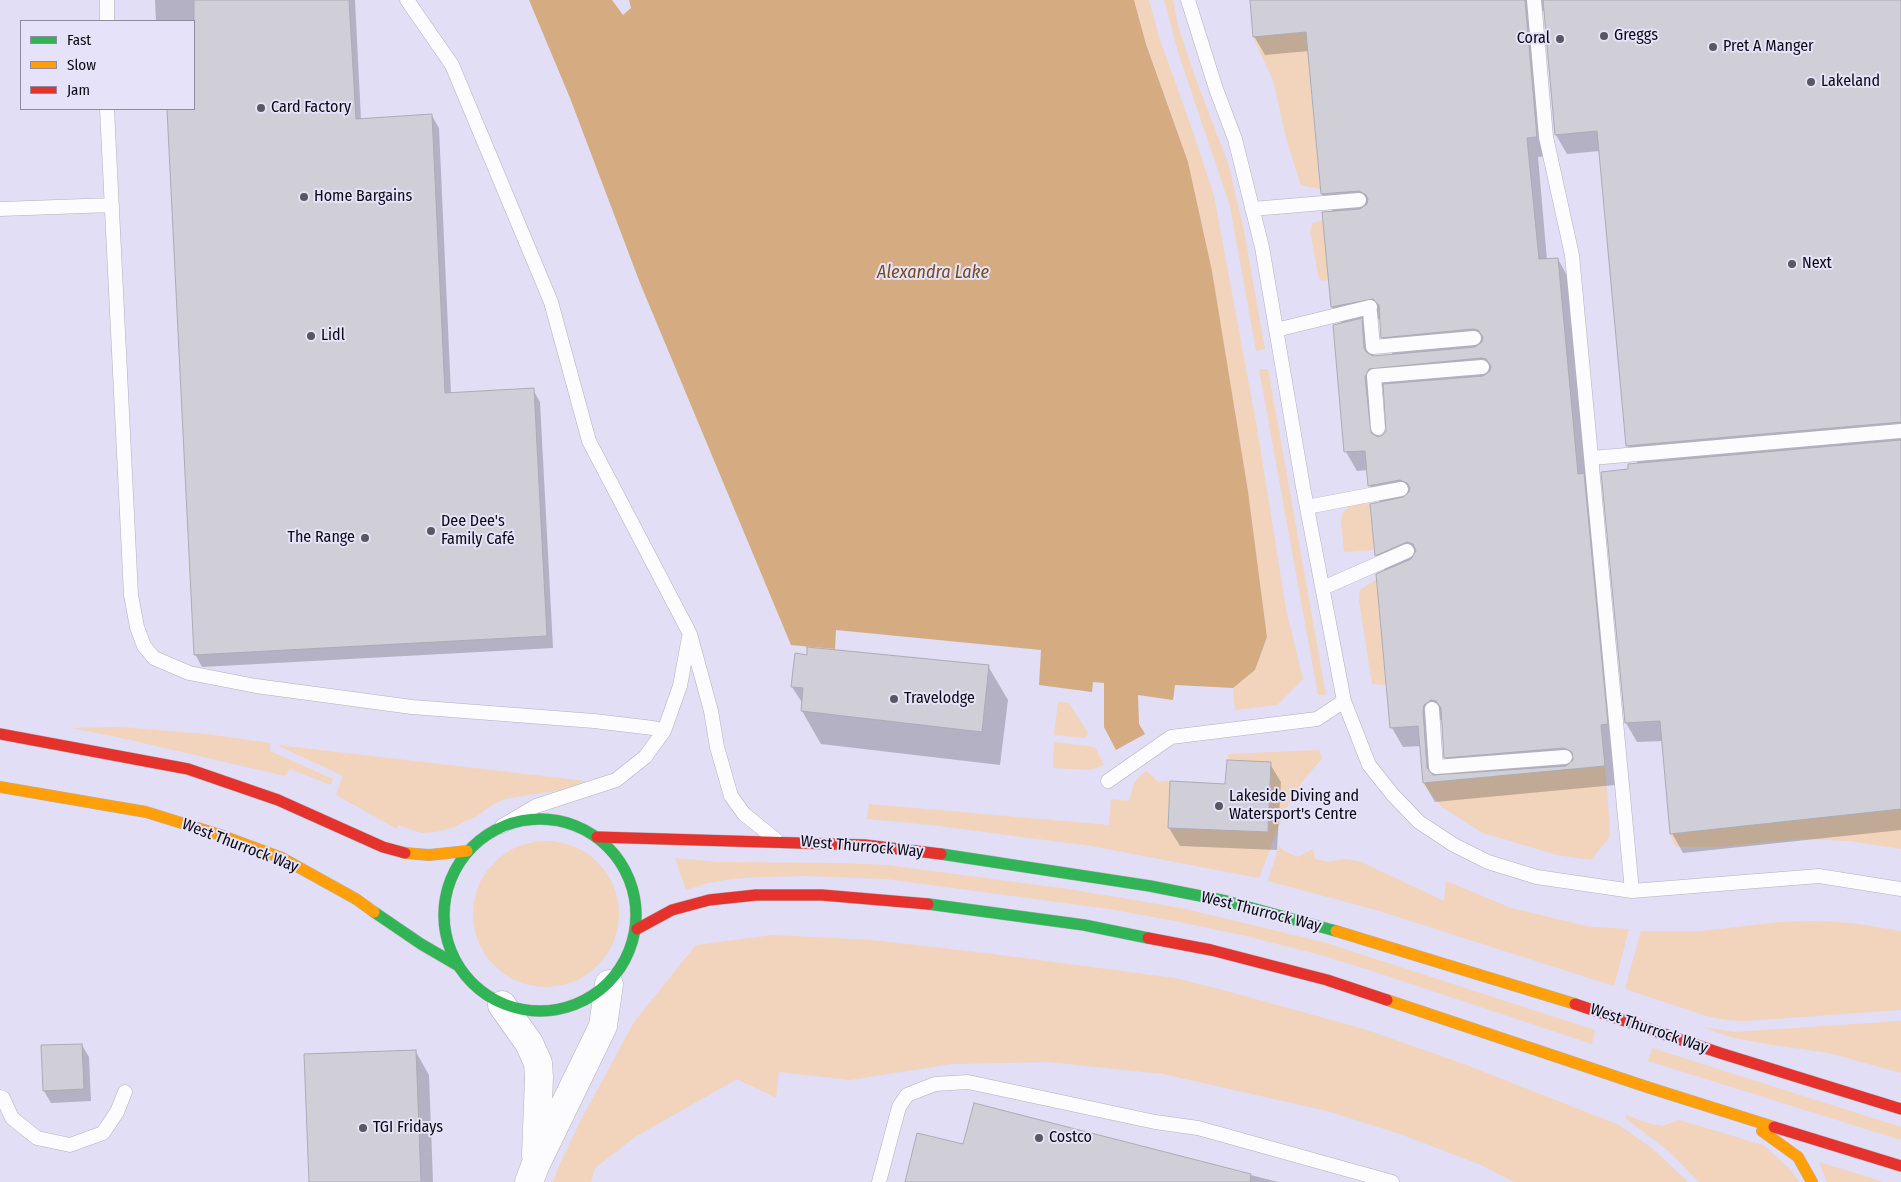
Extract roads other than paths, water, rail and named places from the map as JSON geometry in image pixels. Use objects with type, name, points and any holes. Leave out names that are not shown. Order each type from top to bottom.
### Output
[{"type":"main road","points":[[0,734],[188,769],[278,800],[383,847],[403,853],[429,855],[467,851]]},
{"type":"main road","name":"West Thurrock Way","points":[[0,787],[146,812],[217,834],[282,858],[356,898],[420,944],[457,965]]},
{"type":"main road","points":[[534,818],[568,822],[597,837],[616,855],[630,878],[637,903],[637,929],[627,959],[609,984],[586,1001],[559,1011],[530,1012],[502,1005],[478,990],[457,965],[445,937],[443,906],[451,877],[467,851],[483,836],[502,826],[534,818]]},
{"type":"main road","name":"West Thurrock Way","points":[[597,837],[865,844],[978,859],[1150,886],[1226,901],[1336,931],[1576,1004],[1720,1053],[1901,1109]]},
{"type":"main road","points":[[637,929],[672,910],[709,900],[756,895],[822,895],[941,905],[1084,925],[1210,950],[1327,980],[1747,1119],[1901,1166]]},
{"type":"main road","points":[[1747,1119],[1798,1157],[1812,1182]]},
{"type":"street","points":[[532,1174],[603,1026],[609,984]]},
{"type":"street","points":[[502,1005],[529,1042],[538,1064],[539,1077],[532,1174]]},
{"type":"lane","points":[[107,0],[107,20]]},
{"type":"lane","points":[[408,0],[452,65],[551,302],[589,441],[690,634],[711,711],[717,747],[731,796],[744,814],[778,841]]},
{"type":"lane","points":[[1188,0],[1216,89],[1235,139],[1262,247],[1307,507],[1344,701],[1369,765],[1393,795],[1419,822],[1454,844],[1488,862],[1537,877],[1632,891],[1820,876],[1901,889]]},
{"type":"lane","points":[[1534,0],[1546,137],[1572,256],[1632,891]]},
{"type":"lane","points":[[106,110],[131,594],[137,627],[144,646],[154,658],[189,673],[256,686],[412,707],[594,722],[653,728],[664,731]]},
{"type":"lane","points":[[1252,209],[1359,200]]},
{"type":"lane","points":[[0,209],[112,205]]},
{"type":"lane","points":[[1276,330],[1370,309],[1373,347],[1474,338]]},
{"type":"lane","points":[[1378,428],[1374,376],[1482,367]]},
{"type":"lane","points":[[1592,458],[1901,431]]},
{"type":"lane","points":[[1307,507],[1401,489]]},
{"type":"lane","points":[[1323,588],[1407,551]]},
{"type":"lane","points":[[502,826],[536,806],[616,780],[645,758],[664,731],[680,686],[690,634]]},
{"type":"lane","points":[[1108,781],[1171,736],[1317,719],[1344,701]]},
{"type":"lane","points":[[1432,709],[1436,767],[1565,758]]},
{"type":"lane","points":[[879,1182],[899,1107],[907,1095],[935,1084],[968,1082],[1155,1122],[1198,1128],[1392,1182]]},
{"type":"lane","points":[[0,1097],[3,1098],[12,1118],[37,1138],[70,1145],[102,1133],[117,1112],[125,1092]]},
{"type":"water","name":"Alexandra Lake","points":[[529,0],[612,0],[623,15],[631,8],[629,0],[1134,0],[1146,44],[1188,162],[1212,271],[1248,491],[1267,637],[1255,670],[1233,688],[1175,685],[1173,700],[1138,695],[1139,724],[1145,734],[1116,750],[1104,727],[1104,683],[1093,682],[1092,692],[1039,685],[1041,650],[836,630],[835,649],[791,645],[640,283],[570,98]]},
{"type":"place","name":"Greggs","points":[[1604,36]]},
{"type":"place","name":"Coral","points":[[1560,39]]},
{"type":"place","name":"Pret A Manger","points":[[1713,47]]},
{"type":"place","name":"Lakeland","points":[[1811,82]]},
{"type":"place","name":"Card Factory","points":[[261,108]]},
{"type":"place","name":"Home Bargains","points":[[304,197]]},
{"type":"place","name":"Next","points":[[1792,264]]},
{"type":"place","name":"Lidl","points":[[311,336]]},
{"type":"place","name":"Dee Dee's Family Café","points":[[431,531]]},
{"type":"place","name":"The Range","points":[[365,538]]},
{"type":"place","name":"Travelodge","points":[[894,699]]},
{"type":"place","name":"Lakeside Diving and Watersport's Centre","points":[[1219,806]]},
{"type":"place","name":"TGI Fridays","points":[[363,1128]]},
{"type":"place","name":"Costco","points":[[1039,1138]]}]
